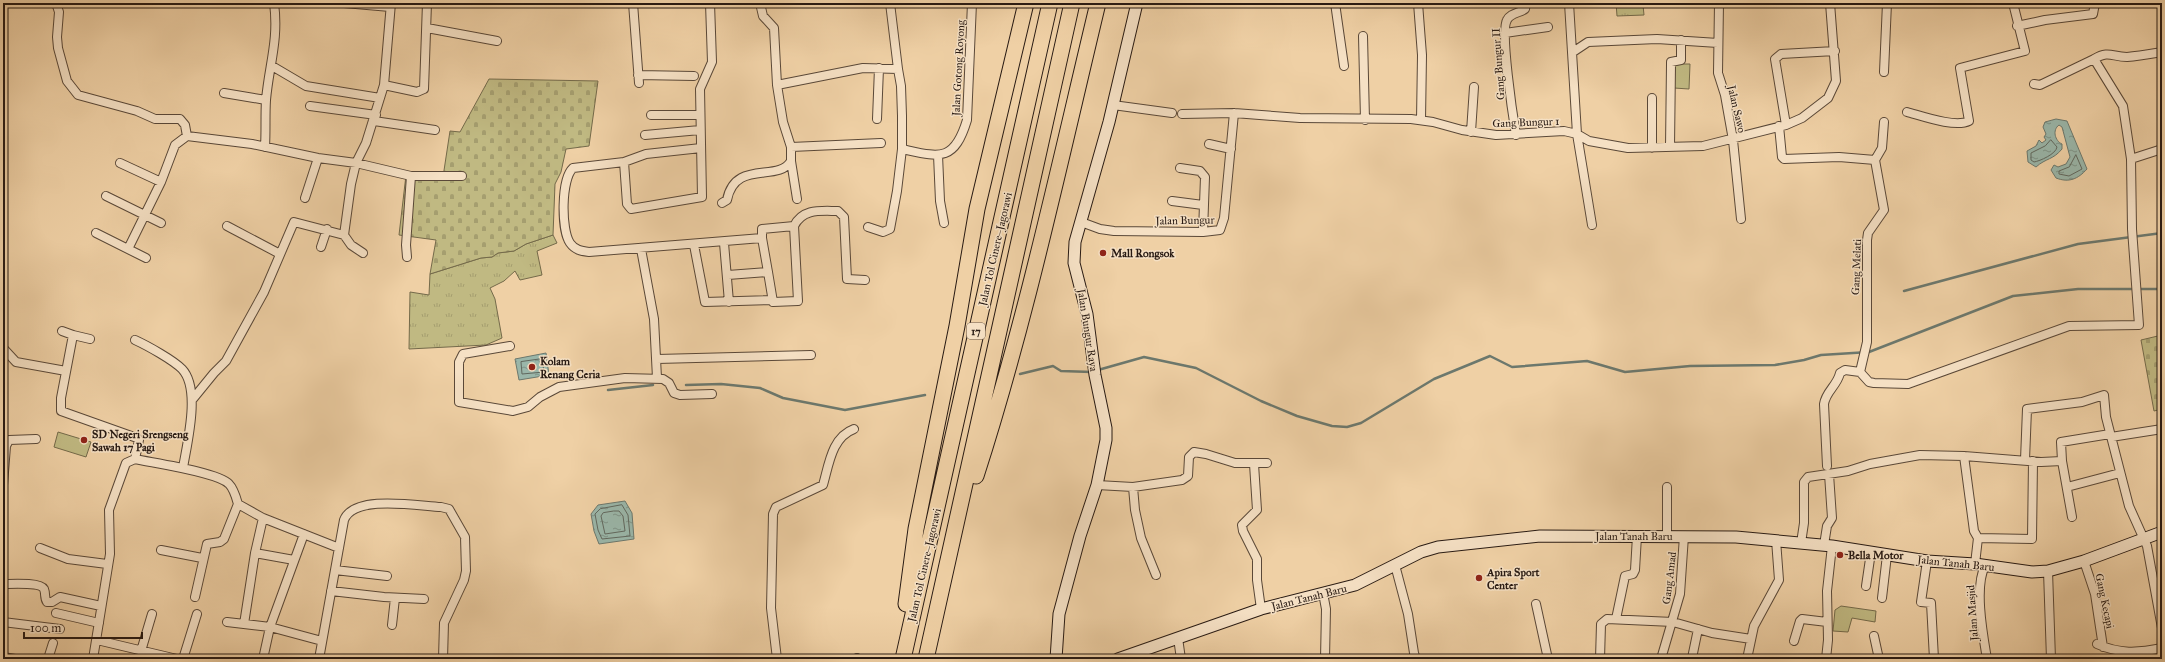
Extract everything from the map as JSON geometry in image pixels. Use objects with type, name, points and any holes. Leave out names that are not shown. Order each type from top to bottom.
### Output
[{"type":"highway","points":[[899,659],[916,529],[957,326],[977,209],[1026,3]]},
{"type":"highway","name":"Jalan Tol Cinere–Jagorawi","points":[[903,659],[1050,3]]},
{"type":"highway","name":"Jalan Tol Cinere–Jagorawi","points":[[926,659],[1072,3]]},
{"type":"highway","points":[[947,568],[995,417],[1026,304],[1098,3]]},
{"type":"main road","name":"Jalan Bungur Raya","points":[[1056,656],[1059,614],[1080,536],[1097,485],[1106,440],[1105,422],[1094,370],[1087,314],[1074,263],[1074,242],[1081,222],[1113,105],[1137,3]]},
{"type":"main road","name":"Jalan Tanah Baru","points":[[1118,659],[1261,607],[1355,585],[1430,548],[1517,537],[1637,536],[1666,532],[1684,536],[1801,540],[1928,561],[1979,563],[2032,572],[2048,571],[2084,561],[2140,532],[2162,532]]},
{"type":"street","points":[[56,3],[59,12],[57,37],[58,48],[67,81],[74,92],[83,98],[102,100],[155,119],[180,119],[185,125],[186,136]]},
{"type":"street","points":[[265,147],[266,100],[277,23],[274,3]]},
{"type":"street","points":[[344,3],[390,5],[384,85],[375,118],[366,143],[356,163],[350,184],[344,235]]},
{"type":"street","points":[[384,85],[417,92],[424,89],[427,3]]},
{"type":"street","points":[[633,3],[638,79],[694,76]]},
{"type":"street","points":[[624,162],[627,204],[631,209],[700,198],[703,193],[700,89],[712,62],[710,3]]},
{"type":"street","points":[[760,3],[763,16],[774,28],[777,85],[783,122],[791,147],[791,161],[797,199]]},
{"type":"street","points":[[868,227],[883,232],[890,229],[897,191],[902,148],[902,86],[898,69],[890,3]]},
{"type":"street","name":"Jalan Gotong Royong","points":[[938,155],[950,152],[954,149],[962,137],[967,120],[972,3]]},
{"type":"street","points":[[1336,3],[1344,66]]},
{"type":"street","points":[[1418,3],[1422,55],[1422,120]]},
{"type":"street","name":"Gang Bungur II","points":[[1516,135],[1507,67],[1505,24],[1508,18],[1525,9],[1526,3]]},
{"type":"street","points":[[1569,3],[1578,134],[1592,225]]},
{"type":"street","name":"Jalan Sawo","points":[[1719,3],[1718,73],[1725,95],[1733,140],[1741,219]]},
{"type":"street","points":[[1830,3],[1835,51],[1781,54],[1775,59],[1782,126],[1782,157],[1784,159],[1838,157],[1875,160],[1882,148],[1884,122]]},
{"type":"street","points":[[1884,72],[1887,3]]},
{"type":"street","points":[[1907,112],[1930,119],[1968,122],[1969,112],[1960,68],[2025,51],[2017,26],[2013,3]]},
{"type":"street","points":[[2017,26],[2045,20],[2089,16],[2095,11],[2094,3]]},
{"type":"street","points":[[1505,33],[1548,27]]},
{"type":"street","points":[[427,28],[496,41]]},
{"type":"street","points":[[1363,36],[1365,120]]},
{"type":"street","points":[[1573,52],[1588,42],[1681,40],[1718,42]]},
{"type":"street","points":[[1670,147],[1671,62],[1681,60],[1681,40]]},
{"type":"street","name":"Gang Bungur 1","points":[[1182,114],[1234,112],[1300,118],[1422,120],[1471,132],[1516,135],[1555,131],[1578,134],[1588,141],[1628,148],[1703,146],[1733,140],[1782,126],[1810,113],[1832,91],[1836,81],[1835,51]]},
{"type":"street","points":[[2034,84],[2040,85],[2105,54],[2124,57],[2142,56],[2162,52]]},
{"type":"street","points":[[1826,659],[1828,640],[1827,526],[1832,518],[1832,512],[1824,404],[1825,396],[1838,381],[1840,373],[1845,370],[1860,372],[1869,382],[1874,383],[1908,384],[2069,326],[2139,325],[2132,229],[2131,159],[2123,106],[2094,59]]},
{"type":"street","points":[[272,66],[306,86],[380,98]]},
{"type":"street","points":[[777,85],[863,68],[898,69]]},
{"type":"street","points":[[877,120],[878,68]]},
{"type":"street","points":[[1471,132],[1474,87]]},
{"type":"street","points":[[224,93],[266,100]]},
{"type":"street","points":[[1652,98],[1652,148]]},
{"type":"street","points":[[1113,105],[1172,113]]},
{"type":"street","points":[[310,106],[435,130]]},
{"type":"street","name":"Jalan Bungur","points":[[1081,222],[1100,229],[1114,231],[1217,232],[1222,226],[1234,112]]},
{"type":"street","points":[[651,115],[700,115]]},
{"type":"street","points":[[645,135],[700,130]]},
{"type":"street","points":[[128,249],[161,182],[175,145],[186,136],[265,147],[318,158],[356,163],[411,176],[462,176]]},
{"type":"street","points":[[791,147],[881,143]]},
{"type":"street","points":[[1209,144],[1231,149]]},
{"type":"street","points":[[701,148],[646,154],[624,162],[577,166],[571,170],[564,196],[565,232],[573,247],[582,252],[724,243],[762,238]]},
{"type":"street","points":[[902,148],[928,155],[938,155],[940,201],[944,223]]},
{"type":"street","points":[[2131,159],[2162,149]]},
{"type":"street","points":[[305,198],[318,158]]},
{"type":"street","name":"Gang Melati","points":[[1860,372],[1867,342],[1868,233],[1884,210],[1875,160]]},
{"type":"street","points":[[722,202],[727,200],[729,189],[735,182],[746,176],[785,168],[791,161]]},
{"type":"street","points":[[120,163],[161,182]]},
{"type":"street","points":[[1180,168],[1200,170],[1205,177],[1203,232]]},
{"type":"street","points":[[407,257],[411,176]]},
{"type":"street","points":[[106,196],[161,223]]},
{"type":"street","points":[[1172,202],[1203,205]]},
{"type":"street","points":[[694,245],[705,302],[772,300],[776,302],[797,302],[799,298],[794,226],[797,220],[807,212],[842,212],[844,217],[846,277],[850,280],[865,280]]},
{"type":"street","points":[[192,400],[226,361],[264,292],[294,222],[327,229],[344,235],[352,245],[363,252]]},
{"type":"street","points":[[227,226],[280,254]]},
{"type":"street","points":[[772,300],[761,231],[764,228],[794,226]]},
{"type":"street","points":[[322,247],[327,229]]},
{"type":"street","points":[[96,233],[146,258]]},
{"type":"street","points":[[724,243],[728,275],[729,302]]},
{"type":"street","points":[[641,249],[654,319],[657,378]]},
{"type":"street","points":[[728,275],[768,272]]},
{"type":"street","points":[[62,331],[90,339]]},
{"type":"street","points":[[73,335],[61,398],[62,411],[137,438],[139,440],[135,459]]},
{"type":"street","points":[[136,340],[148,346],[183,370],[188,382],[192,400],[183,468]]},
{"type":"street","points":[[510,346],[463,354],[459,362],[459,402],[513,411],[528,407],[540,397],[559,387],[625,378],[657,378],[669,383],[674,393],[680,395],[712,394]]},
{"type":"street","points":[[3,348],[16,362],[66,371]]},
{"type":"street","points":[[657,359],[811,355]]},
{"type":"street","points":[[1964,456],[1974,531],[1978,542],[2032,539],[2026,411],[2028,409],[2082,402],[2104,395],[2111,436],[2120,474],[2140,532],[2161,611],[2162,628]]},
{"type":"street","points":[[777,659],[771,608],[774,511],[776,507],[783,502],[807,494],[823,485],[839,438],[845,432],[854,429]]},
{"type":"street","points":[[2072,517],[2062,461],[2061,442],[2162,429]]},
{"type":"street","points":[[3,485],[6,446],[9,440],[36,439]]},
{"type":"street","points":[[1097,485],[1133,487],[1187,478],[1189,457],[1194,452],[1235,463],[1267,463]]},
{"type":"street","points":[[1801,540],[1804,523],[1805,479],[1828,470],[1848,471],[1861,466],[1901,457],[1920,455],[2062,461]]},
{"type":"street","points":[[93,659],[110,554],[109,510],[126,463],[135,459],[183,468],[225,481],[233,489],[238,504],[224,539],[220,542],[206,544],[195,597]]},
{"type":"street","points":[[1254,464],[1257,510],[1242,525],[1247,540],[1257,559],[1258,595],[1261,607]]},
{"type":"street","points":[[2067,487],[2120,474]]},
{"type":"street","points":[[1133,487],[1135,510],[1141,538],[1156,575]]},
{"type":"street","points":[[1666,487],[1666,532]]},
{"type":"street","points":[[319,659],[346,515],[370,503],[441,507],[450,509],[465,537],[466,571],[464,580],[444,623],[442,659]]},
{"type":"street","points":[[238,504],[263,518],[339,548]]},
{"type":"street","points":[[244,624],[255,553],[263,518]]},
{"type":"street","points":[[263,659],[270,627],[304,534]]},
{"type":"street","points":[[1616,619],[1625,576],[1633,574],[1635,570],[1637,536]]},
{"type":"street","name":"Gang Amad","points":[[1661,659],[1667,631],[1673,622],[1682,578],[1684,536]]},
{"type":"street","points":[[1747,659],[1751,639],[1764,605],[1779,580],[1776,540]]},
{"type":"street","name":"Jalan Masjid","points":[[1978,542],[1980,607],[1987,659]]},
{"type":"street","points":[[40,548],[68,559],[108,564]]},
{"type":"street","points":[[161,550],[202,558]]},
{"type":"street","points":[[1866,586],[1871,552]]},
{"type":"street","points":[[255,553],[294,560]]},
{"type":"street","points":[[1882,598],[1887,555]]},
{"type":"street","points":[[1928,561],[1921,602],[1931,603],[1934,659]]},
{"type":"street","name":"Gang Kecapi","points":[[2084,561],[2095,594],[2100,646],[2122,653],[2143,652],[2162,648]]},
{"type":"street","points":[[1396,565],[1403,592],[1416,659]]},
{"type":"street","points":[[335,570],[387,576]]},
{"type":"street","points":[[2048,571],[2051,659]]},
{"type":"street","points":[[3,584],[27,584],[41,587],[44,589],[47,602],[52,602],[60,597],[101,606]]},
{"type":"street","points":[[331,591],[395,598],[424,599]]},
{"type":"street","points":[[1324,593],[1326,609],[1325,659]]},
{"type":"street","points":[[392,625],[395,598]]},
{"type":"street","points":[[1536,604],[1548,659]]},
{"type":"street","points":[[56,613],[99,623]]},
{"type":"street","points":[[141,651],[152,614]]},
{"type":"street","points":[[183,659],[196,614]]},
{"type":"street","points":[[1600,659],[1601,624],[1607,619],[1624,621],[1673,622],[1698,629],[1751,639]]},
{"type":"street","points":[[1794,641],[1802,619],[1827,622]]},
{"type":"street","points":[[3,622],[60,629]]},
{"type":"street","points":[[227,622],[270,627],[322,641]]},
{"type":"street","points":[[1692,658],[1698,629]]},
{"type":"street","points":[[1874,636],[1879,659]]},
{"type":"street","points":[[1178,638],[1181,659]]},
{"type":"street","points":[[97,640],[166,658],[177,659]]},
{"type":"street","points":[[48,659],[53,643]]},
{"type":"street","points":[[3,657],[15,659]]},
{"type":"green space","points":[[1616,3],[1643,5],[1644,15],[1617,16]]},
{"type":"green space","points":[[1675,64],[1690,64],[1689,89],[1674,88]]},
{"type":"green space","points":[[489,79],[598,81],[589,146],[566,149],[561,172],[555,184],[553,235],[526,244],[514,251],[498,253],[492,257],[481,258],[430,274],[436,240],[399,235],[406,175],[443,177],[450,131],[460,132]]},
{"type":"green space","points":[[553,235],[557,243],[537,251],[542,275],[520,280],[515,271],[504,281],[490,288],[495,299],[502,338],[486,345],[409,349],[410,292],[429,295],[430,274],[481,258],[492,257],[498,253],[514,251],[526,244]]},
{"type":"green space","points":[[2162,335],[2162,409],[2154,411],[2141,340]]},
{"type":"green space","points":[[58,432],[91,442],[86,457],[54,447]]},
{"type":"green space","points":[[1841,606],[1876,611],[1875,622],[1852,618],[1848,632],[1833,631],[1835,610]]},
{"type":"water","points":[[2056,119],[2067,121],[2087,169],[2077,178],[2065,180],[2056,178],[2051,170],[2054,165],[2058,167],[2066,164],[2070,157],[2062,127],[2059,125],[2055,135],[2062,144],[2062,149],[2056,155],[2036,167],[2028,162],[2027,151],[2036,146],[2039,140],[2042,143],[2046,140],[2044,137],[2046,134],[2043,127],[2045,122]]},
{"type":"water","name":"Kolam Renang Ceria","points":[[546,353],[549,375],[519,380],[515,359]]},
{"type":"water","points":[[625,501],[632,513],[634,539],[599,544],[594,531],[591,514],[598,505]]},
{"type":"waterway","points":[[1904,291],[2078,244],[2162,233]]},
{"type":"waterway","points":[[1098,370],[1144,357],[1196,368],[1261,401],[1297,416],[1332,426],[1347,427],[1361,423],[1434,379],[1490,356],[1512,367],[1587,361],[1625,372],[1690,366],[1775,365],[1804,360],[1821,355],[1869,352],[2013,296],[2078,289],[2162,289]]},
{"type":"waterway","points":[[1020,374],[1053,366],[1061,371],[1092,372]]},
{"type":"waterway","points":[[686,385],[721,384],[760,388],[783,398],[845,410],[925,395]]},
{"type":"waterway","points":[[608,390],[653,385]]},
{"type":"place","name":"Mall Rongsok","points":[[1103,253]]},
{"type":"place","name":"Kolam Renang Ceria","points":[[532,367]]},
{"type":"place","name":"SD Negeri Srengseng Sawah 17 Pagi","points":[[84,440]]},
{"type":"place","name":"Bella Motor","points":[[1840,555]]},
{"type":"place","name":"Apira Sport Center","points":[[1479,578]]}]
